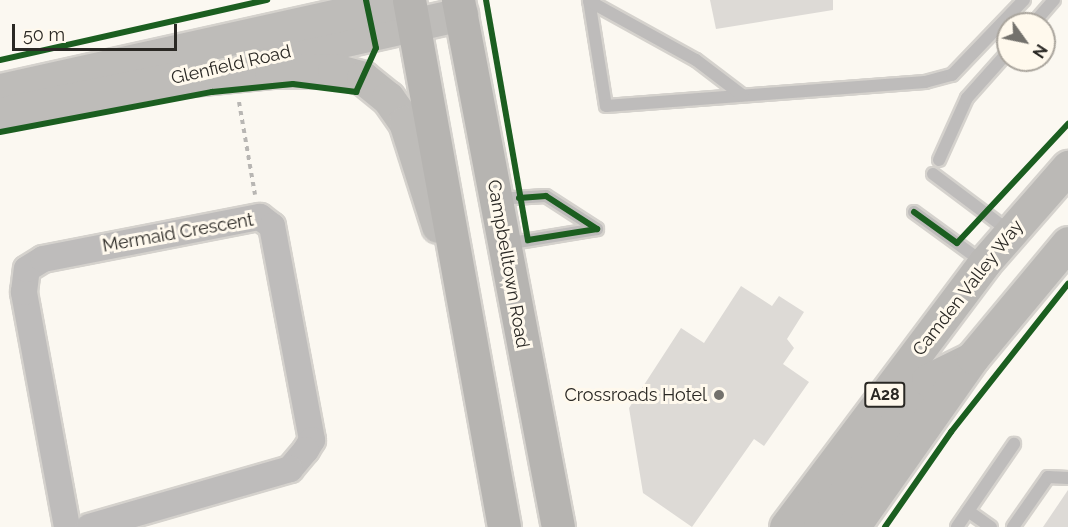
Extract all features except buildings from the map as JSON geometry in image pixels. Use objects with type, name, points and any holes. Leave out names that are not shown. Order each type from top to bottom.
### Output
[{"type":"highway","name":"Camden Valley Way","points":[[786,527],[984,263],[1068,167]]},
{"type":"highway","name":"A28","points":[[853,527],[974,357],[1068,243]]},
{"type":"highway","points":[[820,527],[928,380],[974,357]]},
{"type":"main road","points":[[1,98],[82,57],[275,12],[302,0]]},
{"type":"main road","name":"Glenfield Road","points":[[1,98],[409,8],[460,7]]},
{"type":"main road","name":"Campbelltown Road","points":[[460,7],[496,199],[502,244],[558,527]]},
{"type":"main road","points":[[409,8],[463,315],[504,527]]},
{"type":"main road","name":"Glenfield Road","points":[[1,98],[151,83],[409,8]]},
{"type":"main road","points":[[151,83],[334,70],[379,89],[411,135],[463,315]]},
{"type":"street","name":"Mermaid Crescent","points":[[67,527],[24,292],[27,268],[43,259],[260,217],[272,226],[312,440],[290,469],[89,527]]},
{"type":"lane","points":[[589,1],[606,106],[742,95],[792,95],[952,75],[1024,0]]},
{"type":"lane","points":[[1044,12],[1054,0]]},
{"type":"lane","points":[[589,1],[696,60],[742,95]]},
{"type":"lane","points":[[939,160],[967,98],[996,65]]},
{"type":"lane","points":[[933,174],[1010,232]]},
{"type":"lane","points":[[496,199],[546,196],[597,229],[502,244]]},
{"type":"lane","points":[[914,212],[984,263]]},
{"type":"lane","points":[[957,527],[1014,444]]},
{"type":"lane","points":[[1012,527],[1048,477],[1068,478]]},
{"type":"lane","points":[[968,512],[991,527]]},
{"type":"path","points":[[237,89],[256,202],[269,201],[272,226]]},
{"type":"path","points":[[1057,137],[1068,124]]},
{"type":"cycle path","points":[[0,60],[267,0]]},
{"type":"cycle path","points":[[0,132],[212,92],[293,84],[356,92],[376,48],[366,0]]},
{"type":"cycle path","points":[[486,0],[528,240],[597,229]]},
{"type":"cycle path","points":[[914,212],[957,243],[1068,124]]},
{"type":"cycle path","points":[[519,198],[546,196],[597,229]]},
{"type":"cycle path","points":[[885,527],[951,432],[1068,284]]},
{"type":"place","name":"Crossroads Hotel","points":[[719,395]]}]
